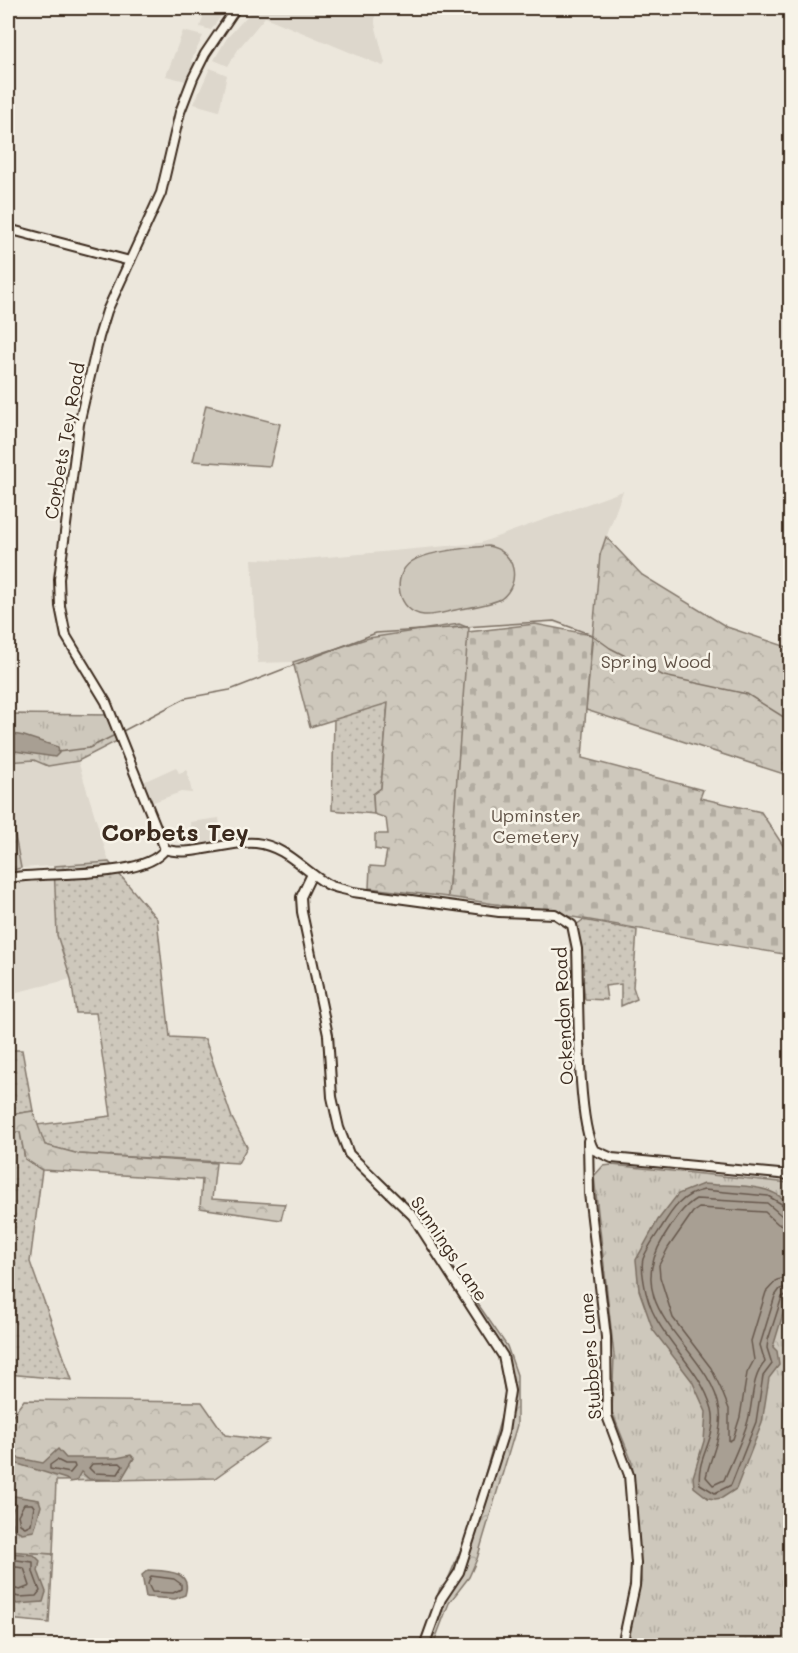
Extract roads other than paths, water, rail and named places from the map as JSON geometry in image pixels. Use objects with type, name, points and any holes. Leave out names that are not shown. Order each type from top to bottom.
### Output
[{"type":"main road","name":"Corbets Tey Road","points":[[165,849],[106,702],[66,636],[60,606],[59,579],[79,424],[107,311],[162,193],[180,112],[193,78],[205,54],[237,8]]},
{"type":"main road","points":[[8,229],[130,261]]},
{"type":"main road","name":"Ockendon Road","points":[[165,849],[178,851],[258,843],[288,855],[329,886],[353,892],[499,912],[555,914],[568,921],[572,925],[577,949],[588,1136]]},
{"type":"main road","points":[[8,878],[30,874],[122,870],[154,861],[165,849]]},
{"type":"main road","name":"Sunnings Lane","points":[[312,874],[301,897],[302,912],[321,1012],[328,1035],[332,1097],[345,1145],[349,1154],[413,1216],[503,1356],[508,1373],[509,1406],[487,1490],[459,1572],[441,1599],[424,1646]]},
{"type":"main road","points":[[588,1136],[594,1150],[606,1157],[790,1175]]},
{"type":"main road","name":"Stubbers Lane","points":[[588,1136],[588,1169],[606,1337],[607,1416],[629,1475],[636,1563],[635,1586],[622,1646]]},
{"type":"main road","points":[[588,1169],[606,1157]]},
{"type":"water","points":[[8,733],[58,747],[59,753],[55,757],[8,750]]},
{"type":"water","points":[[703,1184],[763,1189],[783,1199],[790,1207],[790,1291],[773,1347],[777,1351],[779,1365],[769,1378],[762,1423],[736,1489],[722,1498],[715,1499],[708,1498],[694,1487],[693,1477],[704,1441],[706,1412],[692,1381],[653,1330],[639,1290],[636,1260],[658,1220],[678,1194]]},
{"type":"water","points":[[58,1449],[66,1458],[117,1458],[131,1455],[134,1458],[121,1480],[89,1479],[81,1472],[76,1481],[70,1482],[18,1464],[8,1468],[8,1456],[43,1463]]},
{"type":"water","points":[[8,1495],[39,1500],[41,1506],[34,1531],[22,1533],[14,1529],[11,1513],[16,1504],[8,1501]]},
{"type":"water","points":[[8,1553],[34,1555],[40,1561],[38,1571],[46,1592],[43,1602],[17,1604],[8,1599]]},
{"type":"water","points":[[148,1570],[170,1572],[182,1576],[186,1587],[185,1595],[175,1599],[146,1597],[142,1575]]},
{"type":"waterway","points":[[123,731],[186,698],[230,690],[376,633],[554,621],[592,635],[610,648],[664,676],[747,694],[790,721]]},
{"type":"waterway","points":[[58,752],[89,748],[115,735]]},
{"type":"district","name":"Corbets Tey","points":[[175,833]]},
{"type":"park label","name":"Spring Wood","points":[[656,662]]},
{"type":"park label","name":"Upminster Cemetery","points":[[536,826]]}]
